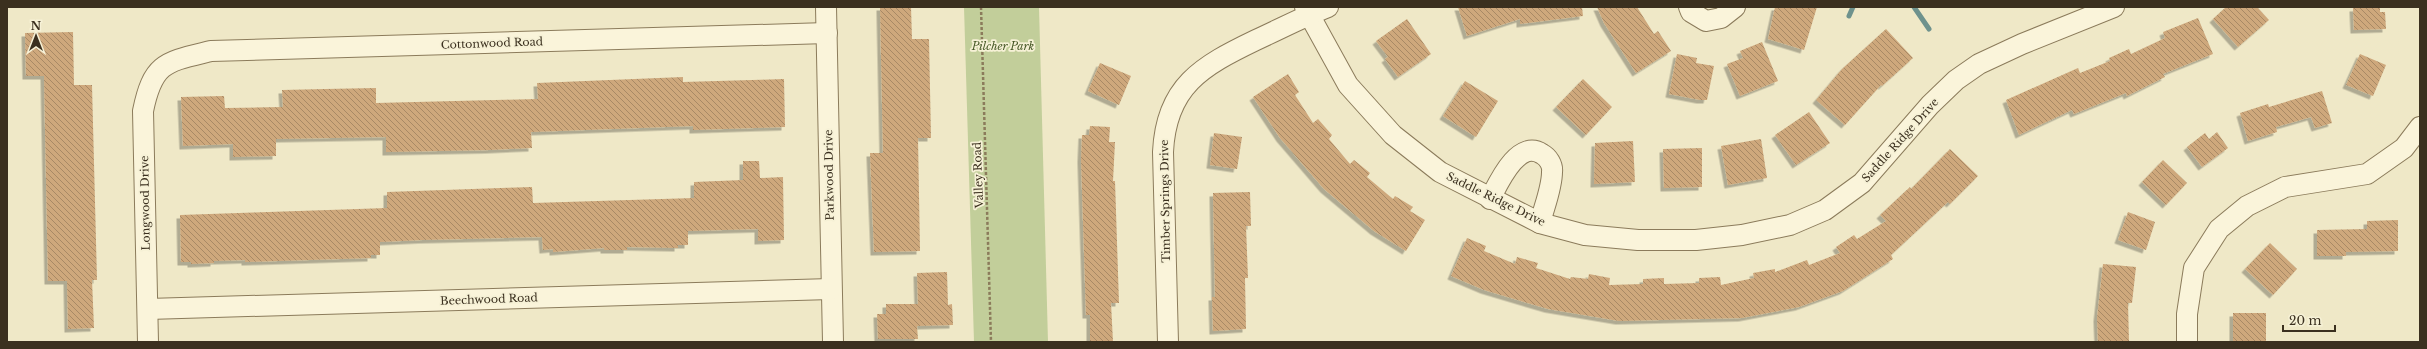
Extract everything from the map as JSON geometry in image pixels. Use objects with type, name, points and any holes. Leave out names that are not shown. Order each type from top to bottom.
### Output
[{"type":"street","name":"Parkwood Drive","points":[[826,7],[832,342]]},
{"type":"street","name":"Timber Springs Drive","points":[[1168,342],[1162,152],[1164,133],[1169,114],[1187,82],[1203,68],[1307,11],[1328,7]]},
{"type":"street","points":[[1689,7],[1692,12],[1706,21],[1722,18],[1735,7]]},
{"type":"street","name":"Saddle Ridge Drive","points":[[1307,11],[1348,85],[1393,135],[1440,172],[1490,199],[1540,223],[1585,235],[1638,240],[1704,239],[1742,235],[1790,225],[1825,210],[1862,183],[1930,105],[1956,80],[1979,64],[2022,44],[2114,7]]},
{"type":"street","name":"Cottonwood Road","points":[[159,68],[184,58],[212,51],[827,33]]},
{"type":"street","name":"Longwood Drive","points":[[148,342],[143,111],[148,88],[159,68]]},
{"type":"street","points":[[2187,342],[2187,314],[2194,268],[2219,229],[2246,206],[2285,187],[2367,174],[2404,148],[2420,127]]},
{"type":"street","points":[[1490,199],[1509,165],[1518,155],[1530,152],[1541,153],[1550,161],[1553,171],[1540,223]]},
{"type":"street","name":"Beechwood Road","points":[[148,309],[831,289]]},
{"type":"path","name":"Valley Road","points":[[981,7],[991,342]]},
{"type":"green space","name":"Pilcher Park","points":[[964,7],[1039,7],[1048,342],[974,342]]},
{"type":"building","points":[[880,7],[911,7],[912,39],[929,39],[931,138],[918,138],[920,251],[874,252],[870,153],[883,153]]},
{"type":"building","points":[[1458,7],[1582,7],[1583,16],[1520,24],[1520,19],[1467,36]]},
{"type":"building","points":[[1597,7],[1637,7],[1654,34],[1658,31],[1671,51],[1636,73],[1604,23]]},
{"type":"building","points":[[1775,7],[1817,7],[1804,50],[1768,39]]},
{"type":"building","points":[[2226,7],[2257,7],[2269,20],[2238,47],[2213,19]]},
{"type":"building","points":[[2380,7],[2380,12],[2385,12],[2386,29],[2354,30],[2353,8]]},
{"type":"building","points":[[2198,18],[2213,54],[2163,74],[2165,77],[2127,96],[2126,93],[2074,114],[2072,110],[2019,135],[2006,100],[2078,68],[2080,73],[2110,61],[2109,58],[2129,49],[2131,54],[2165,38],[2163,32]]},
{"type":"building","points":[[1407,19],[1431,54],[1398,77],[1385,59],[1388,57],[1376,41]]},
{"type":"building","points":[[1886,29],[1913,58],[1882,86],[1881,85],[1845,125],[1816,100],[1842,69]]},
{"type":"building","points":[[73,32],[74,85],[92,85],[97,280],[92,280],[94,328],[68,329],[67,281],[48,281],[44,76],[26,76],[25,33]]},
{"type":"building","points":[[1762,42],[1778,81],[1740,96],[1727,64],[1743,58],[1740,51]]},
{"type":"building","points":[[1677,54],[1697,58],[1696,63],[1714,66],[1707,100],[1669,94]]},
{"type":"building","points":[[2360,54],[2386,65],[2373,96],[2346,85]]},
{"type":"building","points":[[1100,63],[1131,76],[1119,105],[1088,91]]},
{"type":"building","points":[[1288,74],[1299,92],[1295,95],[1313,123],[1318,119],[1332,135],[1329,139],[1350,164],[1354,160],[1370,173],[1367,177],[1393,199],[1395,196],[1413,207],[1410,211],[1425,220],[1406,251],[1374,231],[1324,189],[1280,138],[1253,97]]},
{"type":"building","points":[[683,77],[683,82],[784,79],[785,127],[693,130],[693,126],[531,132],[532,148],[489,150],[386,152],[386,137],[276,139],[276,156],[233,157],[233,144],[183,146],[181,97],[224,96],[225,108],[283,107],[282,90],[376,88],[376,103],[538,99],[537,83]]},
{"type":"building","points":[[1583,79],[1612,107],[1586,135],[1556,107]]},
{"type":"building","points":[[1465,81],[1498,101],[1476,137],[1443,116]]},
{"type":"building","points":[[2322,91],[2332,123],[2315,128],[2311,117],[2276,127],[2277,132],[2248,141],[2240,113],[2268,104],[2269,107]]},
{"type":"building","points":[[1809,112],[1830,143],[1796,165],[1775,135]]},
{"type":"building","points":[[1090,126],[1110,127],[1109,142],[1115,142],[1113,181],[1115,181],[1119,303],[1111,303],[1113,342],[1090,342],[1090,315],[1086,315],[1081,159],[1082,135],[1089,135]]},
{"type":"building","points":[[2217,132],[2228,148],[2202,167],[2187,147],[2205,133],[2209,139]]},
{"type":"building","points":[[1214,133],[1242,137],[1237,169],[1210,165]]},
{"type":"building","points":[[1761,139],[1767,178],[1728,185],[1721,146]]},
{"type":"building","points":[[1633,141],[1635,182],[1594,184],[1595,143]]},
{"type":"building","points":[[1702,148],[1702,187],[1664,188],[1663,149]]},
{"type":"building","points":[[1950,149],[1978,176],[1950,204],[1948,202],[1891,255],[1893,259],[1843,291],[1799,307],[1742,318],[1619,321],[1548,309],[1484,290],[1451,276],[1467,238],[1486,246],[1484,251],[1515,264],[1517,257],[1538,263],[1536,268],[1570,279],[1571,277],[1588,279],[1589,274],[1610,278],[1609,285],[1643,284],[1643,279],[1664,278],[1664,284],[1699,283],[1699,278],[1720,277],[1721,285],[1754,278],[1753,273],[1775,269],[1775,272],[1807,260],[1809,265],[1840,253],[1836,247],[1854,235],[1857,239],[1886,221],[1880,215],[1910,187],[1911,189]]},
{"type":"building","points":[[2163,160],[2187,183],[2166,205],[2142,182]]},
{"type":"building","points":[[743,161],[759,161],[760,178],[783,177],[784,240],[758,241],[758,229],[688,231],[688,245],[678,245],[678,248],[627,247],[627,250],[604,250],[604,248],[553,252],[553,249],[543,250],[542,237],[422,240],[380,242],[380,255],[371,255],[371,258],[245,262],[245,260],[214,261],[214,263],[191,264],[191,262],[181,262],[180,215],[387,208],[387,192],[532,187],[533,203],[694,198],[694,182],[743,180]]},
{"type":"building","points":[[1250,192],[1251,226],[1246,226],[1248,278],[1245,278],[1246,329],[1213,331],[1212,297],[1215,297],[1213,193]]},
{"type":"building","points":[[2128,212],[2155,222],[2146,250],[2118,240]]},
{"type":"building","points":[[2398,220],[2398,251],[2346,252],[2346,256],[2317,256],[2317,230],[2367,229],[2367,221]]},
{"type":"building","points":[[2270,243],[2297,269],[2273,295],[2245,269]]},
{"type":"building","points":[[2103,264],[2136,267],[2132,303],[2128,303],[2129,342],[2098,342],[2097,318]]},
{"type":"building","points":[[947,272],[948,305],[952,304],[953,325],[917,326],[918,339],[878,339],[877,314],[886,314],[886,304],[918,304],[917,273]]},
{"type":"building","points":[[2233,313],[2266,313],[2266,342],[2233,342]]},
{"type":"waterway","points":[[1849,16],[1853,7]]},
{"type":"waterway","points":[[1914,7],[1929,29]]}]
